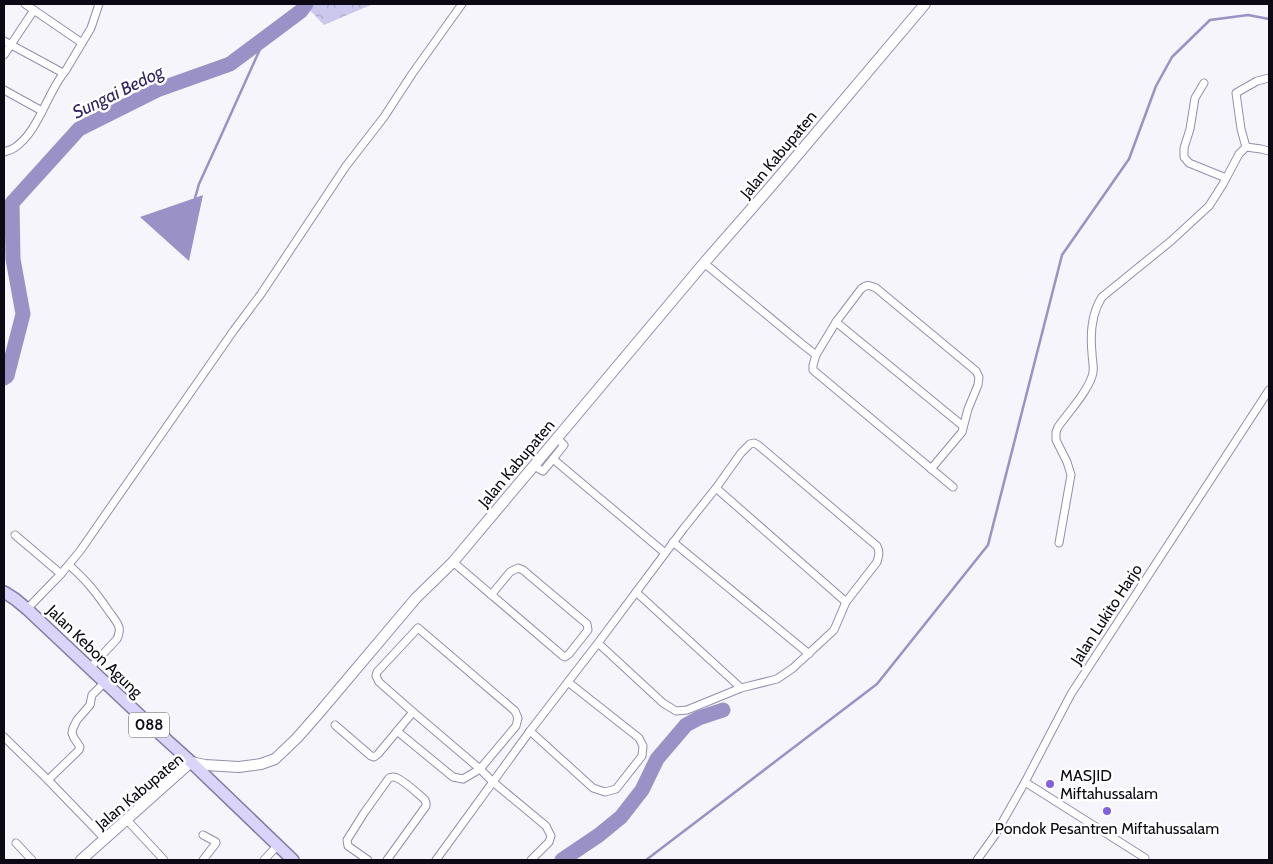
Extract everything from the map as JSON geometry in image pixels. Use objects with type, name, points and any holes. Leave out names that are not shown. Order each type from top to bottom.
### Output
[{"type":"main road","name":"Jalan Kabupaten","points":[[81,860],[191,762],[205,765],[239,767],[261,764],[275,759],[297,738],[416,598],[453,562],[925,4]]},
{"type":"main road","name":"Jalan Kebon Agung","points":[[4,592],[27,608],[293,860]]},
{"type":"street","points":[[25,4],[82,43]]},
{"type":"street","points":[[4,152],[14,148],[35,125],[63,73],[91,28],[99,4]]},
{"type":"street","points":[[27,608],[61,574],[84,544],[261,294],[346,166],[380,123],[462,4]]},
{"type":"street","points":[[4,54],[7,43],[34,10]]},
{"type":"street","points":[[7,43],[63,73]]},
{"type":"street","points":[[1246,147],[1241,129],[1236,93],[1257,81],[1269,78]]},
{"type":"street","points":[[1204,83],[1195,98],[1190,129],[1184,148],[1184,157],[1189,163],[1226,178]]},
{"type":"street","points":[[4,90],[42,111]]},
{"type":"street","points":[[1246,147],[1269,151]]},
{"type":"street","points":[[1059,543],[1071,475],[1056,440],[1056,432],[1087,387],[1093,375],[1091,327],[1098,303],[1102,297],[1171,241],[1209,206],[1239,154],[1246,147]]},
{"type":"street","points":[[704,263],[816,355]]},
{"type":"street","points":[[931,469],[962,432],[979,377],[976,371],[876,288],[866,285],[836,322],[816,355],[813,370],[931,469],[953,487]]},
{"type":"street","points":[[836,322],[963,426]]},
{"type":"street","name":"Jalan Lukito Harjo","points":[[977,860],[995,835],[1071,694],[1269,390]]},
{"type":"street","points":[[534,466],[543,471],[553,459],[564,444],[557,438]]},
{"type":"street","points":[[438,860],[530,730],[741,453],[750,444],[758,445],[876,546],[879,551],[877,562],[846,602],[834,630],[793,668],[777,679],[741,688],[687,710],[676,711],[663,703],[598,643]]},
{"type":"street","points":[[553,459],[665,553]]},
{"type":"street","points":[[716,488],[846,602]]},
{"type":"street","points":[[15,535],[61,574]]},
{"type":"street","points":[[673,542],[809,654]]},
{"type":"street","points":[[453,562],[491,595],[563,656],[565,657],[569,654],[588,630],[587,624],[523,570],[518,568],[510,572],[491,595]]},
{"type":"street","points":[[68,565],[92,587],[120,629],[117,639],[90,668]]},
{"type":"street","points":[[636,592],[741,688]]},
{"type":"street","points":[[397,731],[453,777],[463,779],[480,769],[516,726],[518,718],[515,711],[418,628],[377,672],[376,676],[379,682],[480,769],[493,782],[546,826],[551,836],[549,842],[531,860]]},
{"type":"street","points":[[48,780],[79,750],[80,747],[72,733],[73,728],[77,720],[90,705],[92,695],[105,682]]},
{"type":"street","points":[[530,730],[593,788],[605,792],[616,789],[642,756],[643,746],[639,738],[568,682]]},
{"type":"street","points":[[335,725],[374,757],[413,712]]},
{"type":"street","points":[[4,737],[105,839]]},
{"type":"street","points":[[368,860],[348,846],[347,840],[389,778],[393,776],[425,800],[426,806],[387,860]]},
{"type":"street","points":[[1025,782],[1144,858]]},
{"type":"street","points":[[127,820],[164,860]]},
{"type":"street","points":[[203,835],[216,843],[203,860]]},
{"type":"street","points":[[16,843],[32,860]]},
{"type":"street","points":[[264,860],[277,846]]},
{"type":"green space","points":[[304,4],[373,4],[324,25]]},
{"type":"shaded area","points":[[203,195],[189,261],[140,217]]},
{"type":"waterway","name":"Sungai Bedog","points":[[4,378],[7,376],[23,314],[13,259],[12,203],[79,129],[157,90],[230,64],[301,11],[306,4]]},
{"type":"waterway","points":[[646,860],[877,684],[988,545],[1062,255],[1129,159],[1156,86],[1172,57],[1210,20],[1248,15],[1269,19]]},
{"type":"waterway","points":[[195,198],[199,184],[265,38]]},
{"type":"waterway","points":[[562,860],[599,835],[621,817],[642,790],[657,759],[686,725],[699,718],[723,710]]},
{"type":"place","name":"MASJID Miftahussalam","points":[[1050,784]]},
{"type":"place","name":"Pondok Pesantren Miftahussalam","points":[[1107,811]]}]
